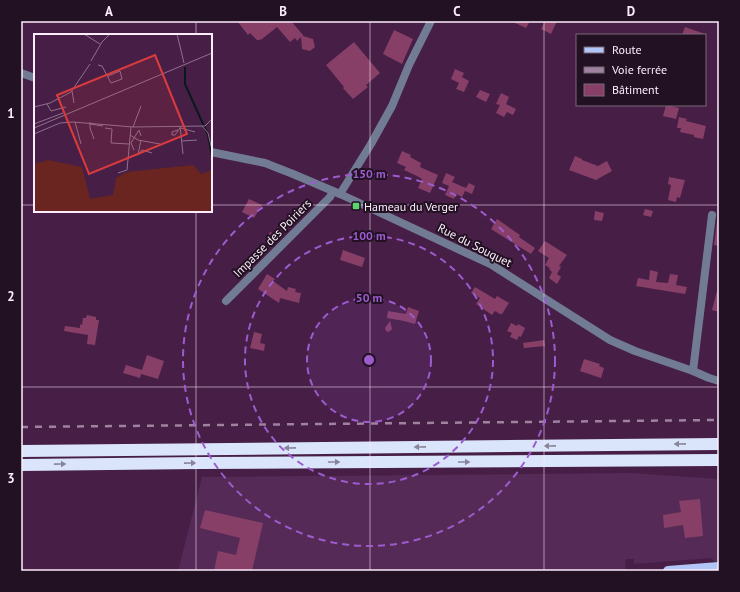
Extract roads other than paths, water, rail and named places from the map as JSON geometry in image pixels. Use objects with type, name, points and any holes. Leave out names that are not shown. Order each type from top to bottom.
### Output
[{"type":"highway","points":[[21,451],[719,444]]},
{"type":"highway","points":[[21,465],[719,460]]},
{"type":"main road","points":[[668,571],[719,567]]},
{"type":"street","name":"Impasse des Poiriers","points":[[226,301],[324,202],[337,192],[371,144],[392,106],[409,65],[431,21]]},
{"type":"street","points":[[21,73],[34,78]]},
{"type":"street","name":"Rue du Souquet","points":[[212,152],[265,163],[337,192],[492,264],[610,340],[635,351],[719,381]]},
{"type":"street","points":[[694,372],[712,215]]},
{"type":"railway","points":[[21,427],[719,420]]},
{"type":"place","name":"Hameau du Verger","points":[[356,206]]}]
